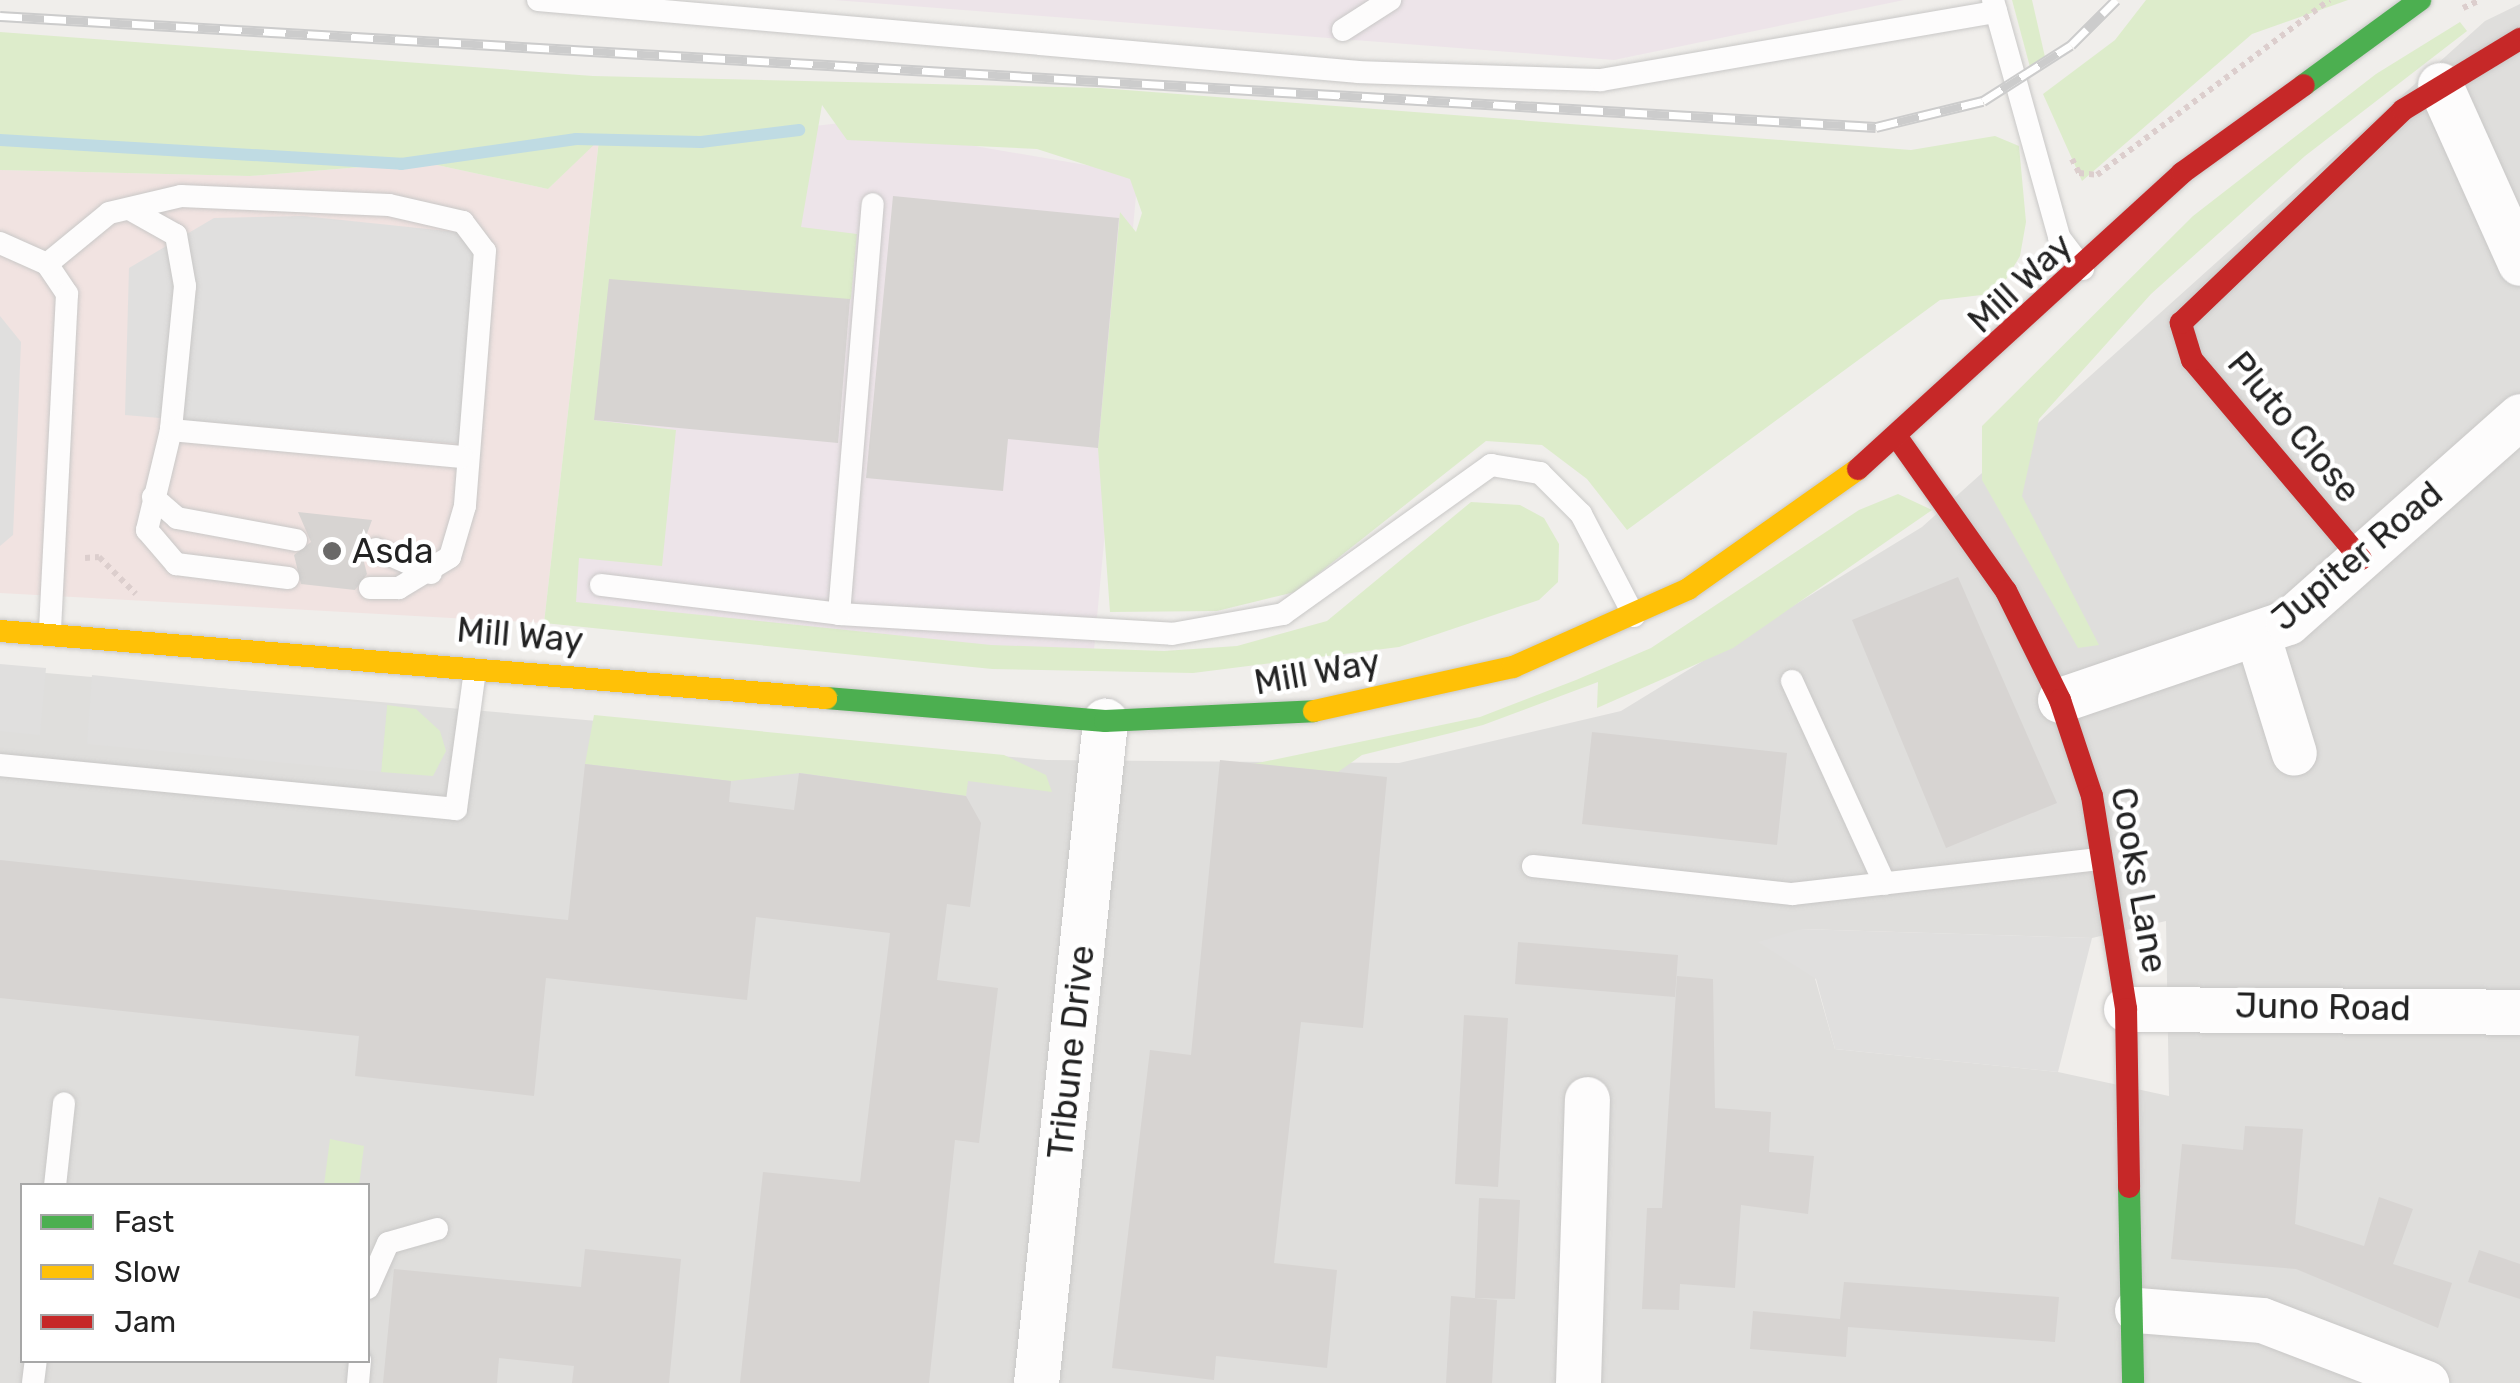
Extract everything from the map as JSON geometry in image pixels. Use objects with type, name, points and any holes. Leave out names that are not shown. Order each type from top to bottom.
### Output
[{"type":"street","name":"Mill Way","points":[[0,630],[475,666],[1105,721],[1344,710],[1513,667],[1634,616],[1753,547],[1898,440],[2085,272],[2182,173],[2420,0]]},
{"type":"street","points":[[2520,39],[2440,85],[2520,263]]},
{"type":"street","name":"Pluto Close","points":[[2361,559],[2180,336],[2193,305],[2440,85]]},
{"type":"street","name":"Jupiter Road","points":[[2060,700],[2258,637],[2361,559],[2520,416]]},
{"type":"street","name":"Cooks Lane","points":[[1898,440],[1982,549],[2060,700],[2105,859],[2126,1009],[2137,1310],[2133,1383]]},
{"type":"street","points":[[2258,637],[2294,753]]},
{"type":"street","name":"Tribune Drive","points":[[1036,1383],[1105,721]]},
{"type":"street","name":"Juno Road","points":[[2126,1009],[2520,1012]]},
{"type":"street","points":[[1578,1383],[1588,1099]]},
{"type":"street","points":[[2137,1310],[2262,1320],[2426,1383]]},
{"type":"lane","points":[[538,0],[1359,72],[1601,80],[1994,6],[2059,237],[2085,272]]},
{"type":"lane","points":[[1343,30],[1390,0]]},
{"type":"lane","points":[[47,264],[79,230],[181,196],[289,198],[463,222],[484,252],[462,457],[464,506],[450,557],[430,573],[399,588],[370,588]]},
{"type":"lane","points":[[839,614],[874,204]]},
{"type":"lane","points":[[131,210],[176,235],[185,286],[170,430],[147,530],[176,564],[288,578]]},
{"type":"lane","points":[[0,243],[47,264],[67,294],[50,635]]},
{"type":"lane","points":[[170,430],[462,457]]},
{"type":"lane","points":[[601,585],[839,614],[1172,634],[1282,614],[1490,465],[1540,472],[1581,514],[1634,616]]},
{"type":"lane","points":[[153,497],[177,518],[296,540]]},
{"type":"lane","points":[[376,549],[430,573]]},
{"type":"lane","points":[[0,765],[456,809],[475,666]]},
{"type":"lane","points":[[1792,681],[1885,884]]},
{"type":"lane","points":[[1533,866],[1792,894],[2105,859]]},
{"type":"lane","points":[[55,1183],[64,1103]]},
{"type":"lane","points":[[370,1284],[388,1244],[438,1229]]},
{"type":"path","points":[[2040,160],[2066,147],[2080,173],[2097,175],[2330,0]]},
{"type":"path","points":[[2449,16],[2480,0]]},
{"type":"path","points":[[54,558],[99,557],[115,581],[158,600]]},
{"type":"shaded area","points":[[834,0],[1904,0],[1614,60]]},
{"type":"shaded area","points":[[2520,4],[2520,1383],[0,1383],[0,669],[1047,760],[1399,763],[1621,711],[1922,527],[2485,21]],"holes":[[[2166,921],[2169,1096],[2058,1072],[1835,1049],[1801,929],[2092,938]]]},
{"type":"shaded area","points":[[841,123],[1138,174],[1093,661],[552,611],[607,149]]},
{"type":"shaded area","points":[[599,139],[544,623],[0,593],[0,170],[250,176],[423,162],[548,189]]},
{"type":"shaded area","points":[[303,216],[457,232],[489,267],[473,445],[125,415],[129,268],[214,218]]},
{"type":"shaded area","points":[[0,316],[21,342],[13,535],[0,546]]},
{"type":"shaded area","points":[[0,664],[46,668],[40,735],[0,731]]},
{"type":"shaded area","points":[[92,675],[387,705],[381,772],[87,744]]},
{"type":"shaded area","points":[[1801,929],[2092,938],[2058,1072],[1835,1049],[1816,979],[1758,942]]},
{"type":"green space","points":[[2012,0],[2032,0],[2045,57],[2030,67]]},
{"type":"green space","points":[[2146,0],[2348,0],[2252,34],[2082,181],[2043,94],[2115,40]]},
{"type":"green space","points":[[2460,22],[2467,31],[2305,156],[2151,294],[2039,419],[2022,496],[2099,645],[2078,648],[1982,480],[1982,426],[2193,216],[2376,74]]},
{"type":"green space","points":[[0,32],[593,76],[1100,88],[1911,150],[1995,136],[2019,146],[2026,222],[2020,256],[1998,293],[1940,300],[1627,530],[1587,479],[1542,445],[1486,441],[1295,592],[1217,611],[1110,612],[1098,448],[1120,212],[1136,232],[1142,213],[1130,179],[1037,149],[847,140],[822,105],[801,227],[857,234],[851,299],[594,420],[676,430],[662,566],[579,558],[576,602],[991,645],[1164,651],[1237,646],[1327,621],[1471,502],[1520,505],[1544,518],[1559,544],[1558,582],[1539,600],[1399,647],[1193,673],[992,669],[544,623],[599,140],[548,189],[423,162],[250,176],[0,170]]},
{"type":"green space","points":[[1898,494],[1932,510],[1733,648],[1597,708],[1598,682],[1483,725],[1362,755],[1338,772],[1253,764],[1480,717],[1576,680],[1651,648],[1859,510]]},
{"type":"green space","points":[[387,705],[416,709],[440,731],[446,751],[433,776],[381,772]]},
{"type":"green space","points":[[594,715],[1004,755],[1046,775],[1052,792],[968,781],[966,796],[800,773],[731,781],[585,764]]},
{"type":"green space","points":[[330,1139],[364,1146],[359,1183],[324,1183]]},
{"type":"building","points":[[893,196],[1119,218],[1098,448],[1008,439],[1003,491],[866,478]]},
{"type":"building","points":[[609,279],[850,299],[838,443],[594,420]]},
{"type":"building","name":"Asda","points":[[298,512],[372,520],[361,550],[367,574],[355,590],[301,584],[294,555],[311,542]]},
{"type":"building","points":[[1958,577],[2057,803],[1946,848],[1852,620]]},
{"type":"building","points":[[1592,732],[1787,753],[1777,845],[1582,824]]},
{"type":"building","points":[[1220,760],[1387,777],[1363,1028],[1301,1022],[1274,1263],[1337,1270],[1327,1368],[1216,1356],[1214,1380],[1112,1368],[1150,1050],[1191,1055]]},
{"type":"building","points":[[585,764],[731,781],[729,802],[794,810],[799,773],[966,796],[981,823],[970,907],[947,904],[937,980],[998,988],[979,1143],[955,1140],[929,1383],[740,1383],[763,1172],[860,1182],[890,933],[756,917],[747,1000],[546,978],[534,1096],[355,1076],[359,1036],[0,998],[0,860],[568,920]]},
{"type":"building","points":[[1518,942],[1678,955],[1675,997],[1515,984]]},
{"type":"building","points":[[1677,976],[1713,979],[1715,1108],[1771,1112],[1769,1152],[1814,1156],[1808,1214],[1741,1205],[1735,1288],[1680,1284],[1679,1310],[1642,1309],[1647,1208],[1662,1208]]},
{"type":"building","points":[[1464,1015],[1508,1018],[1498,1187],[1455,1184]]},
{"type":"building","points":[[2245,1126],[2303,1129],[2295,1224],[2364,1246],[2379,1197],[2413,1209],[2393,1264],[2452,1283],[2438,1328],[2296,1269],[2171,1259],[2182,1144],[2243,1150]]},
{"type":"building","points":[[1479,1198],[1520,1200],[1515,1299],[1475,1298]]},
{"type":"building","points":[[585,1249],[681,1259],[669,1383],[572,1383],[574,1366],[499,1358],[497,1383],[383,1383],[394,1269],[581,1287]]},
{"type":"building","points":[[2479,1250],[2520,1264],[2520,1299],[2468,1282]]},
{"type":"building","points":[[1844,1282],[2059,1297],[2055,1342],[1848,1327],[1846,1357],[1750,1349],[1753,1311],[1840,1319]]},
{"type":"building","points":[[1451,1296],[1497,1300],[1492,1383],[1446,1383]]},
{"type":"waterway","points":[[0,140],[401,164],[576,139],[701,142],[799,130]]},
{"type":"railway","points":[[0,16],[1876,127],[1983,101],[2071,45],[2116,0]]},
{"type":"traffic: fast","points":[[2304,85],[2420,0]]},
{"type":"traffic: fast","points":[[826,698],[1105,721],[1314,711]]},
{"type":"traffic: fast","points":[[2129,1187],[2133,1383]]},
{"type":"traffic: slow","points":[[1314,711],[1513,667],[1688,589],[1858,469]]},
{"type":"traffic: slow","points":[[0,631],[826,698]]},
{"type":"traffic: jam","points":[[2361,559],[2192,360],[2181,323],[2403,110],[2520,39]]},
{"type":"traffic: jam","points":[[1858,469],[2182,173],[2304,85]]},
{"type":"traffic: jam","points":[[1899,440],[2006,591],[2060,700],[2092,796],[2126,1009],[2129,1187]]},
{"type":"place","name":"Asda","points":[[332,551]]}]
